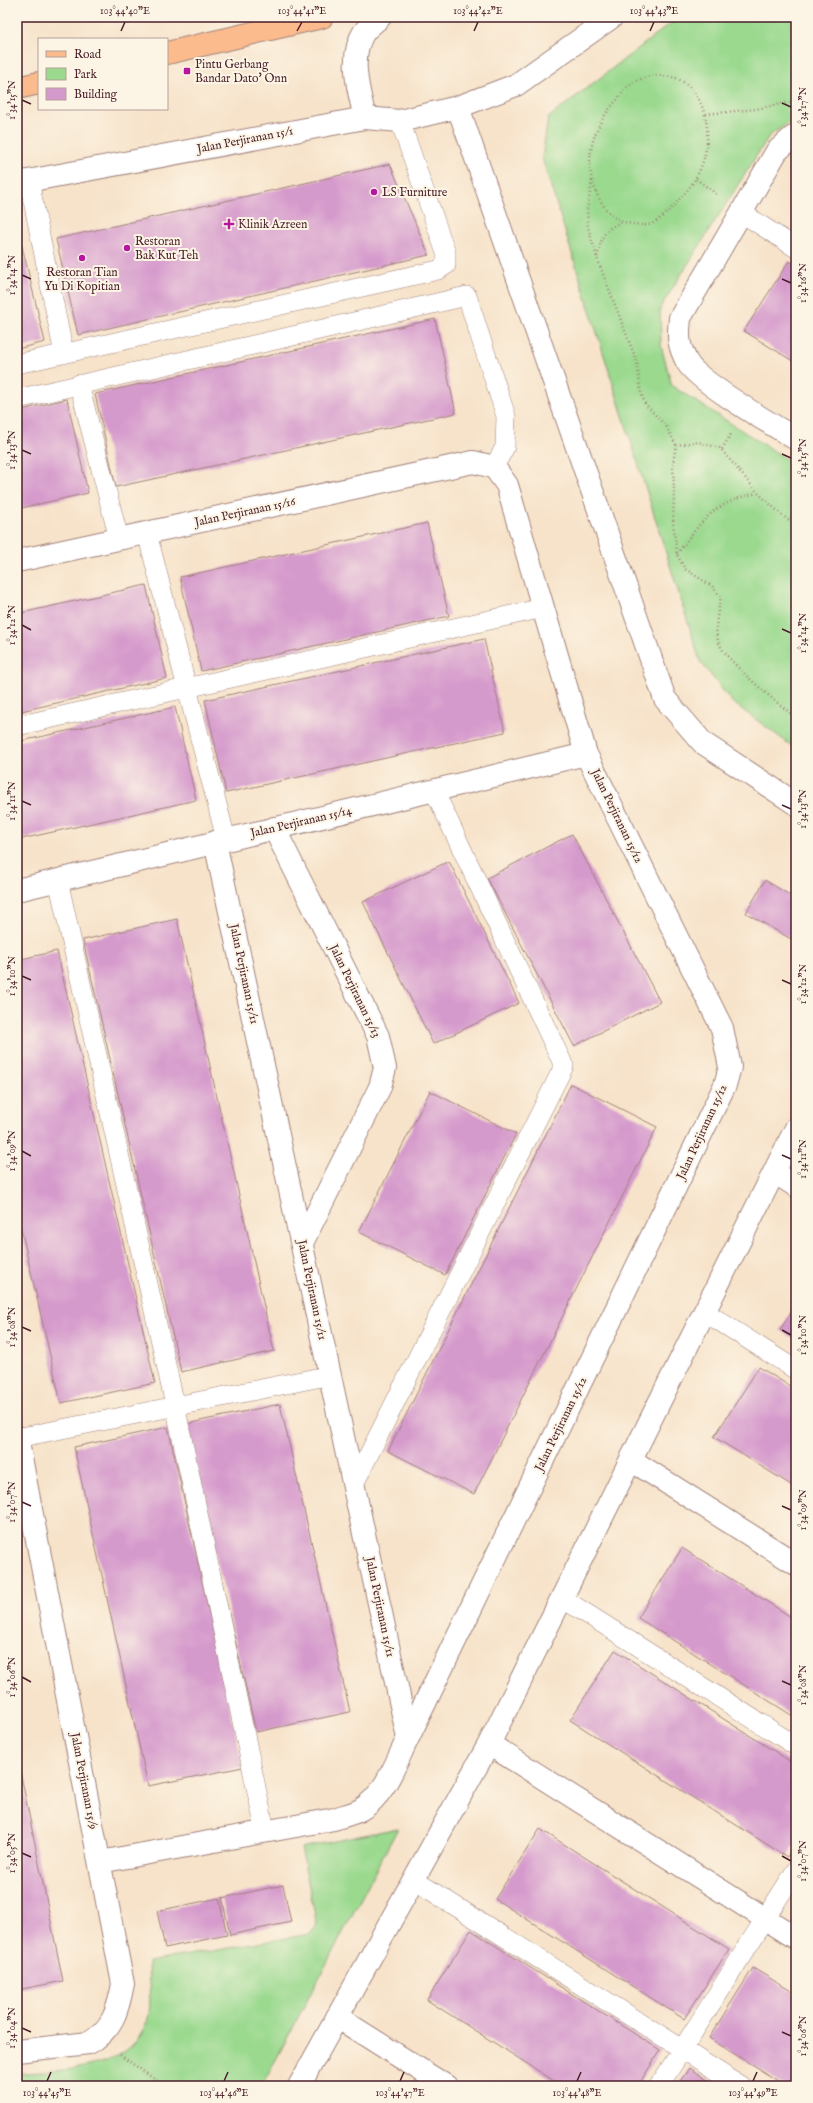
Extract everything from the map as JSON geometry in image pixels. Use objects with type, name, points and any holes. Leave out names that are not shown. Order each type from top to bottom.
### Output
[{"type":"main road","points":[[168,53],[322,17]]},
{"type":"main road","points":[[17,88],[38,83]]},
{"type":"street","points":[[365,118],[357,80],[357,52],[364,32],[380,17]]},
{"type":"street","name":"Jalan Perjiranan 15/1","points":[[23,182],[365,118],[400,121],[458,107],[516,85],[612,17]]},
{"type":"street","points":[[458,107],[665,699],[703,743],[796,804]]},
{"type":"street","points":[[796,137],[793,137],[777,151],[680,318],[678,337],[688,363],[703,379],[796,439]]},
{"type":"street","name":"Jalan Perjiranan 15/16","points":[[17,561],[473,462],[494,467]]},
{"type":"street","name":"Jalan Perjiranan 15/12","points":[[100,1862],[265,1830],[334,1819],[360,1810],[376,1797],[390,1774],[408,1738],[725,1085],[730,1067],[722,1028],[586,754],[507,485],[494,467]]},
{"type":"street","name":"Jalan Perjiranan 15/14","points":[[17,890],[586,754]]},
{"type":"street","name":"Jalan Perjiranan 15/13","points":[[274,828],[378,1036],[385,1068],[380,1087],[302,1243]]},
{"type":"street","name":"Jalan Perjiranan 15/11","points":[[221,841],[302,1243],[408,1738]]},
{"type":"street","points":[[299,2086],[489,1744],[796,1128]]},
{"type":"street","points":[[774,1172],[796,1186]]},
{"type":"street","name":"Jalan Perjiranan 15/9","points":[[17,1438],[123,1984],[119,2007],[112,2024],[97,2039],[89,2043],[17,2051]]},
{"type":"street","points":[[631,1460],[796,1564]]},
{"type":"street","points":[[489,1744],[796,1938]]},
{"type":"street","points":[[337,2017],[446,2086]]},
{"type":"lane","points":[[17,364],[438,270],[446,265],[446,253],[400,121]]},
{"type":"lane","points":[[23,182],[64,354]]},
{"type":"lane","points":[[742,213],[796,248]]},
{"type":"lane","points":[[17,399],[467,296],[506,416],[505,447],[494,467]]},
{"type":"lane","points":[[79,384],[119,539]]},
{"type":"lane","points":[[147,534],[187,688],[221,841]]},
{"type":"lane","points":[[17,726],[543,608]]},
{"type":"lane","points":[[354,1484],[564,1066],[434,790]]},
{"type":"lane","points":[[58,880],[175,1405],[265,1830]]},
{"type":"lane","points":[[705,1312],[796,1370]]},
{"type":"lane","points":[[17,1438],[175,1405],[331,1375]]},
{"type":"lane","points":[[562,1598],[796,1746]]},
{"type":"lane","points":[[659,2086],[796,1870]]},
{"type":"lane","points":[[414,1880],[741,2086]]},
{"type":"path","points":[[652,75],[675,78],[690,89],[703,105],[706,114],[707,134],[704,157],[696,179],[669,212],[648,225],[622,222],[609,213],[598,197],[592,181],[589,157],[594,132],[607,111],[630,84],[652,75]]},
{"type":"path","points":[[706,114],[756,109],[796,101]]},
{"type":"path","points":[[592,181],[587,210],[588,227],[597,258],[637,362],[641,392],[645,404],[666,426],[676,445],[672,463],[674,492],[673,522],[677,555],[685,569],[712,586],[721,597],[716,620],[718,641],[730,658],[796,718]]},
{"type":"path","points":[[597,258],[601,240],[608,228],[622,222]]},
{"type":"path","points":[[676,445],[698,442],[720,448],[758,493],[783,516],[796,525]]},
{"type":"path","points":[[677,555],[703,519],[723,505],[739,497],[758,493]]},
{"type":"path","points":[[97,2039],[160,2084],[195,2086]]},
{"type":"green space","points":[[679,17],[796,17],[796,122],[787,124],[769,136],[660,308],[661,346],[672,386],[796,465],[796,749],[732,702],[700,661],[542,158],[548,118]]},
{"type":"green space","points":[[398,1828],[262,2086],[17,2086],[17,2074],[74,2069],[94,2065],[112,2059],[128,2049],[140,2036],[148,2018],[150,1999],[148,1962],[310,1934],[317,1925],[301,1848]]},
{"type":"building","points":[[390,164],[429,255],[78,335],[56,239]]},
{"type":"building","points":[[22,246],[45,342],[17,349],[17,247]]},
{"type":"building","points":[[789,261],[796,265],[796,363],[744,331]]},
{"type":"building","points":[[435,319],[456,413],[116,487],[95,394]]},
{"type":"building","points":[[67,399],[88,493],[17,509],[17,411]]},
{"type":"building","points":[[427,523],[449,616],[201,671],[180,577]]},
{"type":"building","points":[[146,585],[167,678],[17,712],[17,614]]},
{"type":"building","points":[[484,639],[505,732],[226,793],[205,700]]},
{"type":"building","points":[[175,707],[196,800],[17,840],[17,742]]},
{"type":"building","points":[[572,834],[660,1002],[574,1046],[487,878]]},
{"type":"building","points":[[449,861],[519,1003],[433,1044],[363,902]]},
{"type":"building","points":[[765,880],[796,899],[796,932],[791,939],[746,913]]},
{"type":"building","points":[[177,919],[274,1351],[181,1372],[83,940]]},
{"type":"building","points":[[57,951],[155,1383],[61,1403],[17,1211],[17,960]]},
{"type":"building","points":[[571,1084],[657,1127],[474,1494],[388,1451]]},
{"type":"building","points":[[430,1091],[516,1134],[445,1275],[359,1232]]},
{"type":"building","points":[[796,1304],[796,1340],[780,1330]]},
{"type":"building","points":[[759,1367],[796,1390],[796,1488],[714,1437]]},
{"type":"building","points":[[280,1404],[350,1712],[256,1732],[186,1424]]},
{"type":"building","points":[[168,1427],[243,1767],[148,1786],[74,1447]]},
{"type":"building","points":[[682,1548],[796,1620],[796,1718],[638,1618]]},
{"type":"building","points":[[615,1650],[796,1765],[796,1842],[787,1857],[570,1720]]},
{"type":"building","points":[[17,1756],[63,1981],[17,1990]]},
{"type":"building","points":[[540,1829],[729,1949],[684,2019],[495,1899]]},
{"type":"building","points":[[283,1885],[291,1922],[230,1935],[222,1898]]},
{"type":"building","points":[[219,1898],[227,1935],[165,1948],[157,1911]]},
{"type":"building","points":[[471,1930],[660,2050],[638,2086],[562,2086],[427,2000]]},
{"type":"building","points":[[753,1968],[796,1994],[796,2086],[786,2086],[709,2038]]},
{"type":"building","points":[[689,2068],[717,2086],[677,2086]]},
{"type":"place","name":"Pintu Gerbang Bandar Dato' Onn","points":[[187,71]]},
{"type":"place","name":"LS Furniture","points":[[374,192]]},
{"type":"place","name":"Klinik Azreen","points":[[229,224]]},
{"type":"place","name":"Restoran Bak Kut Teh","points":[[127,248]]},
{"type":"place","name":"Restoran Tian Yu Di Kopitian","points":[[82,258]]}]
